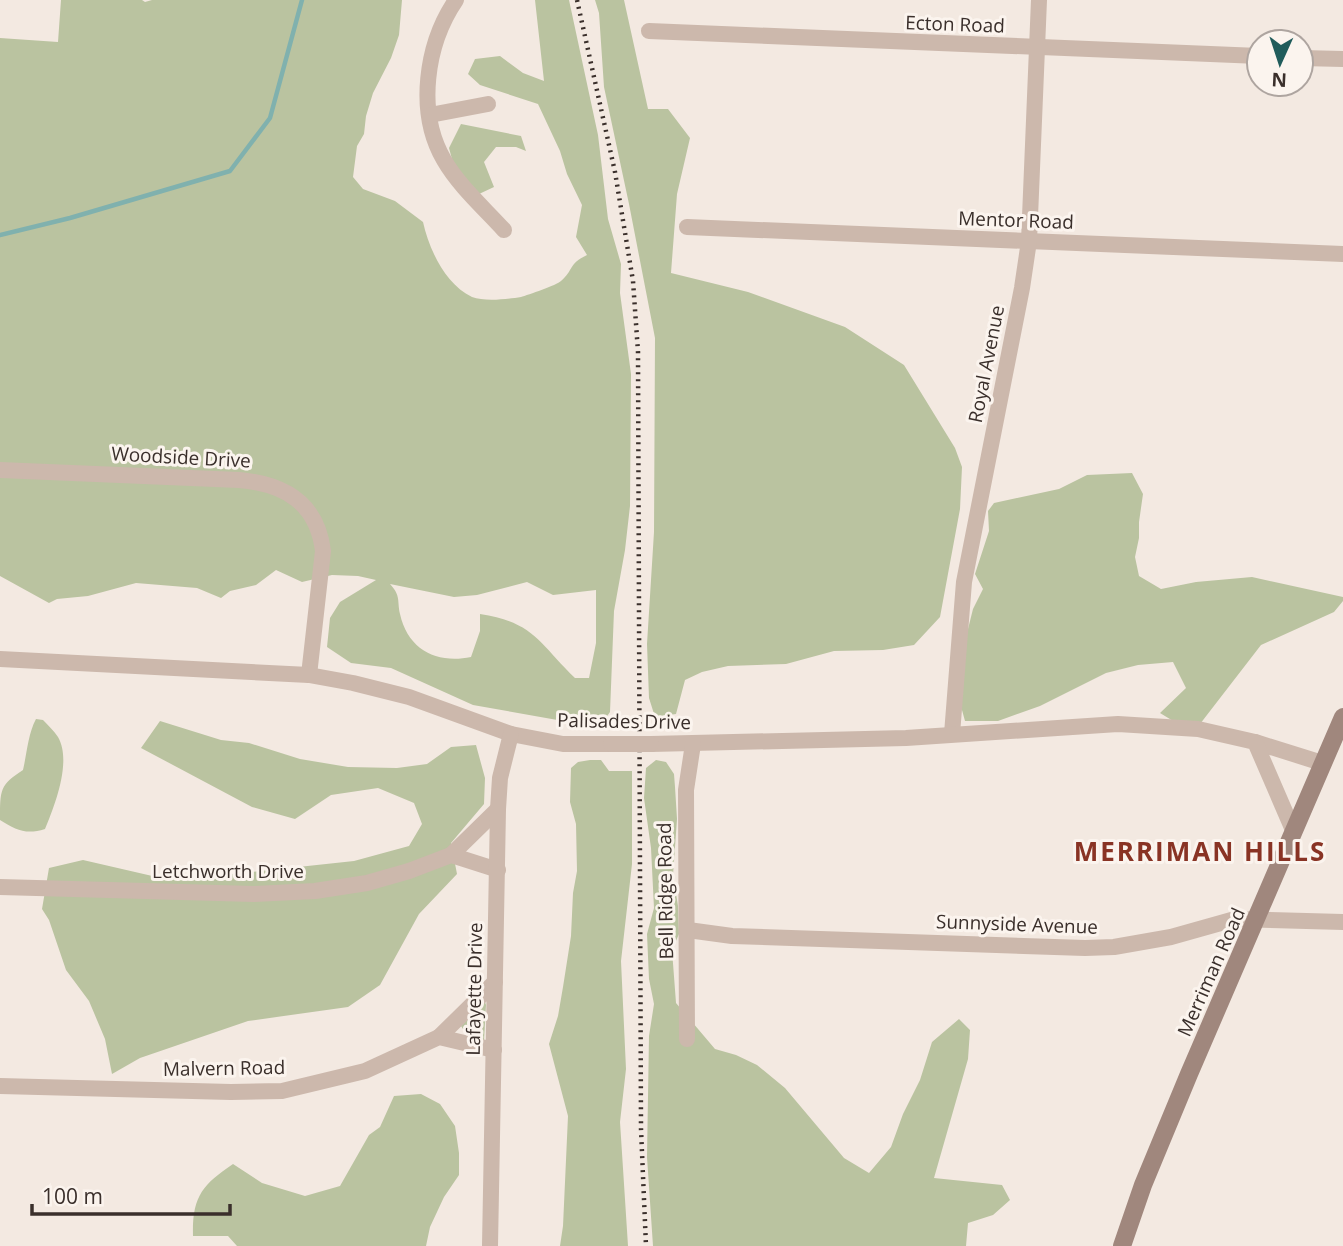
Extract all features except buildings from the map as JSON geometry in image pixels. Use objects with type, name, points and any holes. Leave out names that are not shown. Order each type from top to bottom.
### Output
[{"type":"main road","name":"Merriman Road","points":[[1122,1246],[1143,1185],[1189,1074],[1343,717]]},
{"type":"street","points":[[456,0],[443,20],[431,56],[427,86],[434,138],[443,159],[458,180],[504,230]]},
{"type":"street","name":"Royal Avenue","points":[[952,734],[964,582],[1023,288],[1029,241],[1039,0]]},
{"type":"street","name":"Ecton Road","points":[[649,31],[1245,55]]},
{"type":"street","points":[[1315,58],[1343,59]]},
{"type":"street","points":[[430,115],[488,104]]},
{"type":"street","name":"Mentor Road","points":[[687,227],[1343,254]]},
{"type":"street","name":"Woodside Drive","points":[[0,470],[239,480],[269,484],[289,493],[306,509],[323,551],[309,676]]},
{"type":"street","name":"Palisades Drive","points":[[0,659],[309,676],[353,683],[409,697],[511,734],[563,744],[799,742],[1118,724],[1198,729],[1255,742],[1322,763]]},
{"type":"street","name":"Lafayette Drive","points":[[490,1246],[498,809],[500,778],[511,734]]},
{"type":"street","points":[[1255,742],[1293,830]]},
{"type":"street","name":"Bell Ridge Road","points":[[687,1039],[686,790],[693,744]]},
{"type":"street","name":"Letchworth Drive","points":[[0,887],[240,894],[315,891],[367,883],[451,855],[498,809]]},
{"type":"street","points":[[451,855],[498,870]]},
{"type":"street","name":"Sunnyside Avenue","points":[[688,930],[732,936],[1085,948],[1126,945],[1171,937],[1236,919],[1343,922]]},
{"type":"street","name":"Malvern Road","points":[[0,1086],[282,1091],[365,1071],[439,1037],[495,982]]},
{"type":"street","points":[[439,1037],[494,1050]]},
{"type":"green space","points":[[61,0],[402,0],[399,35],[391,58],[373,93],[364,134],[357,146],[353,177],[363,189],[395,201],[423,222],[429,243],[440,265],[462,291],[477,299],[503,299],[521,297],[558,283],[577,261],[587,255],[576,237],[582,205],[538,104],[480,85],[468,74],[475,59],[500,56],[523,73],[544,81],[535,0],[569,0],[598,135],[608,219],[621,264],[620,293],[631,374],[630,506],[614,611],[610,712],[601,725],[473,705],[391,668],[351,663],[327,647],[330,618],[340,602],[376,580],[332,575],[302,582],[276,570],[256,585],[230,591],[221,598],[197,588],[136,583],[88,596],[57,599],[49,603],[0,576],[0,38],[58,42]],"holes":[[[527,582],[553,595],[596,590],[596,643],[589,678],[575,678],[543,644],[513,622],[480,614],[480,631],[471,657],[447,658],[426,652],[410,637],[404,626],[397,595],[390,584],[454,597],[477,595]]]},
{"type":"green space","points":[[595,0],[624,0],[648,109],[668,109],[690,138],[677,194],[671,273],[748,292],[845,327],[904,365],[955,448],[962,467],[960,509],[940,617],[914,645],[883,650],[834,651],[786,664],[728,666],[702,672],[685,680],[676,714],[655,717],[649,698],[647,644],[654,532],[655,338],[604,87],[599,13]]},
{"type":"green space","points":[[461,124],[521,136],[526,151],[516,147],[496,147],[484,162],[494,187],[479,194],[456,174],[449,148]]},
{"type":"green space","points":[[1132,473],[1143,494],[1135,557],[1139,576],[1161,589],[1196,582],[1252,577],[1343,597],[1343,601],[1334,612],[1261,645],[1200,724],[1183,727],[1160,713],[1186,688],[1173,662],[1138,665],[1106,673],[1040,706],[998,721],[965,721],[959,699],[967,633],[973,609],[983,589],[975,574],[989,531],[988,511],[994,503],[1059,489],[1087,475]]},
{"type":"green space","points":[[36,719],[43,720],[58,737],[62,747],[63,770],[45,829],[27,831],[16,829],[0,820],[0,801],[6,784],[23,770],[29,737]]},
{"type":"green space","points":[[160,721],[221,740],[249,743],[300,759],[348,767],[397,768],[427,764],[451,747],[476,745],[485,778],[484,804],[451,843],[457,874],[419,914],[380,985],[348,1007],[248,1021],[140,1058],[112,1074],[105,1039],[89,1001],[66,970],[49,920],[42,909],[49,868],[83,860],[161,878],[234,874],[354,861],[409,846],[422,824],[414,803],[378,788],[331,795],[295,819],[252,807],[141,748]]},
{"type":"green space","points":[[601,760],[609,771],[632,771],[632,864],[621,961],[626,1069],[620,1122],[628,1246],[560,1246],[568,1116],[549,1044],[563,987],[577,871],[576,824],[570,802],[571,768],[578,762]]},
{"type":"green space","points":[[656,760],[666,762],[674,774],[677,819],[673,875],[679,934],[672,950],[676,1003],[715,1049],[757,1065],[785,1088],[844,1158],[869,1173],[891,1147],[920,1080],[932,1042],[959,1019],[970,1030],[968,1059],[934,1178],[1002,1185],[1010,1200],[993,1215],[968,1223],[966,1246],[653,1246],[647,1157],[649,1036],[654,1004],[649,979],[647,934],[654,908],[651,848],[644,798],[646,768]]},
{"type":"green space","points":[[485,1002],[484,1041],[465,1032],[461,1026]]},
{"type":"green space","points":[[421,1094],[440,1104],[455,1126],[459,1153],[459,1175],[444,1197],[430,1227],[426,1246],[237,1246],[228,1236],[193,1236],[194,1211],[201,1193],[233,1164],[262,1183],[305,1196],[340,1186],[369,1135],[380,1127],[394,1096]]},
{"type":"waterway","points":[[0,235],[70,218],[230,171],[270,118],[302,0]]},
{"type":"railway","points":[[577,0],[615,172],[633,281],[638,352],[641,1129],[646,1246]]},
{"type":"district","name":"MERRIMAN HILLS","points":[[1200,852]]}]
